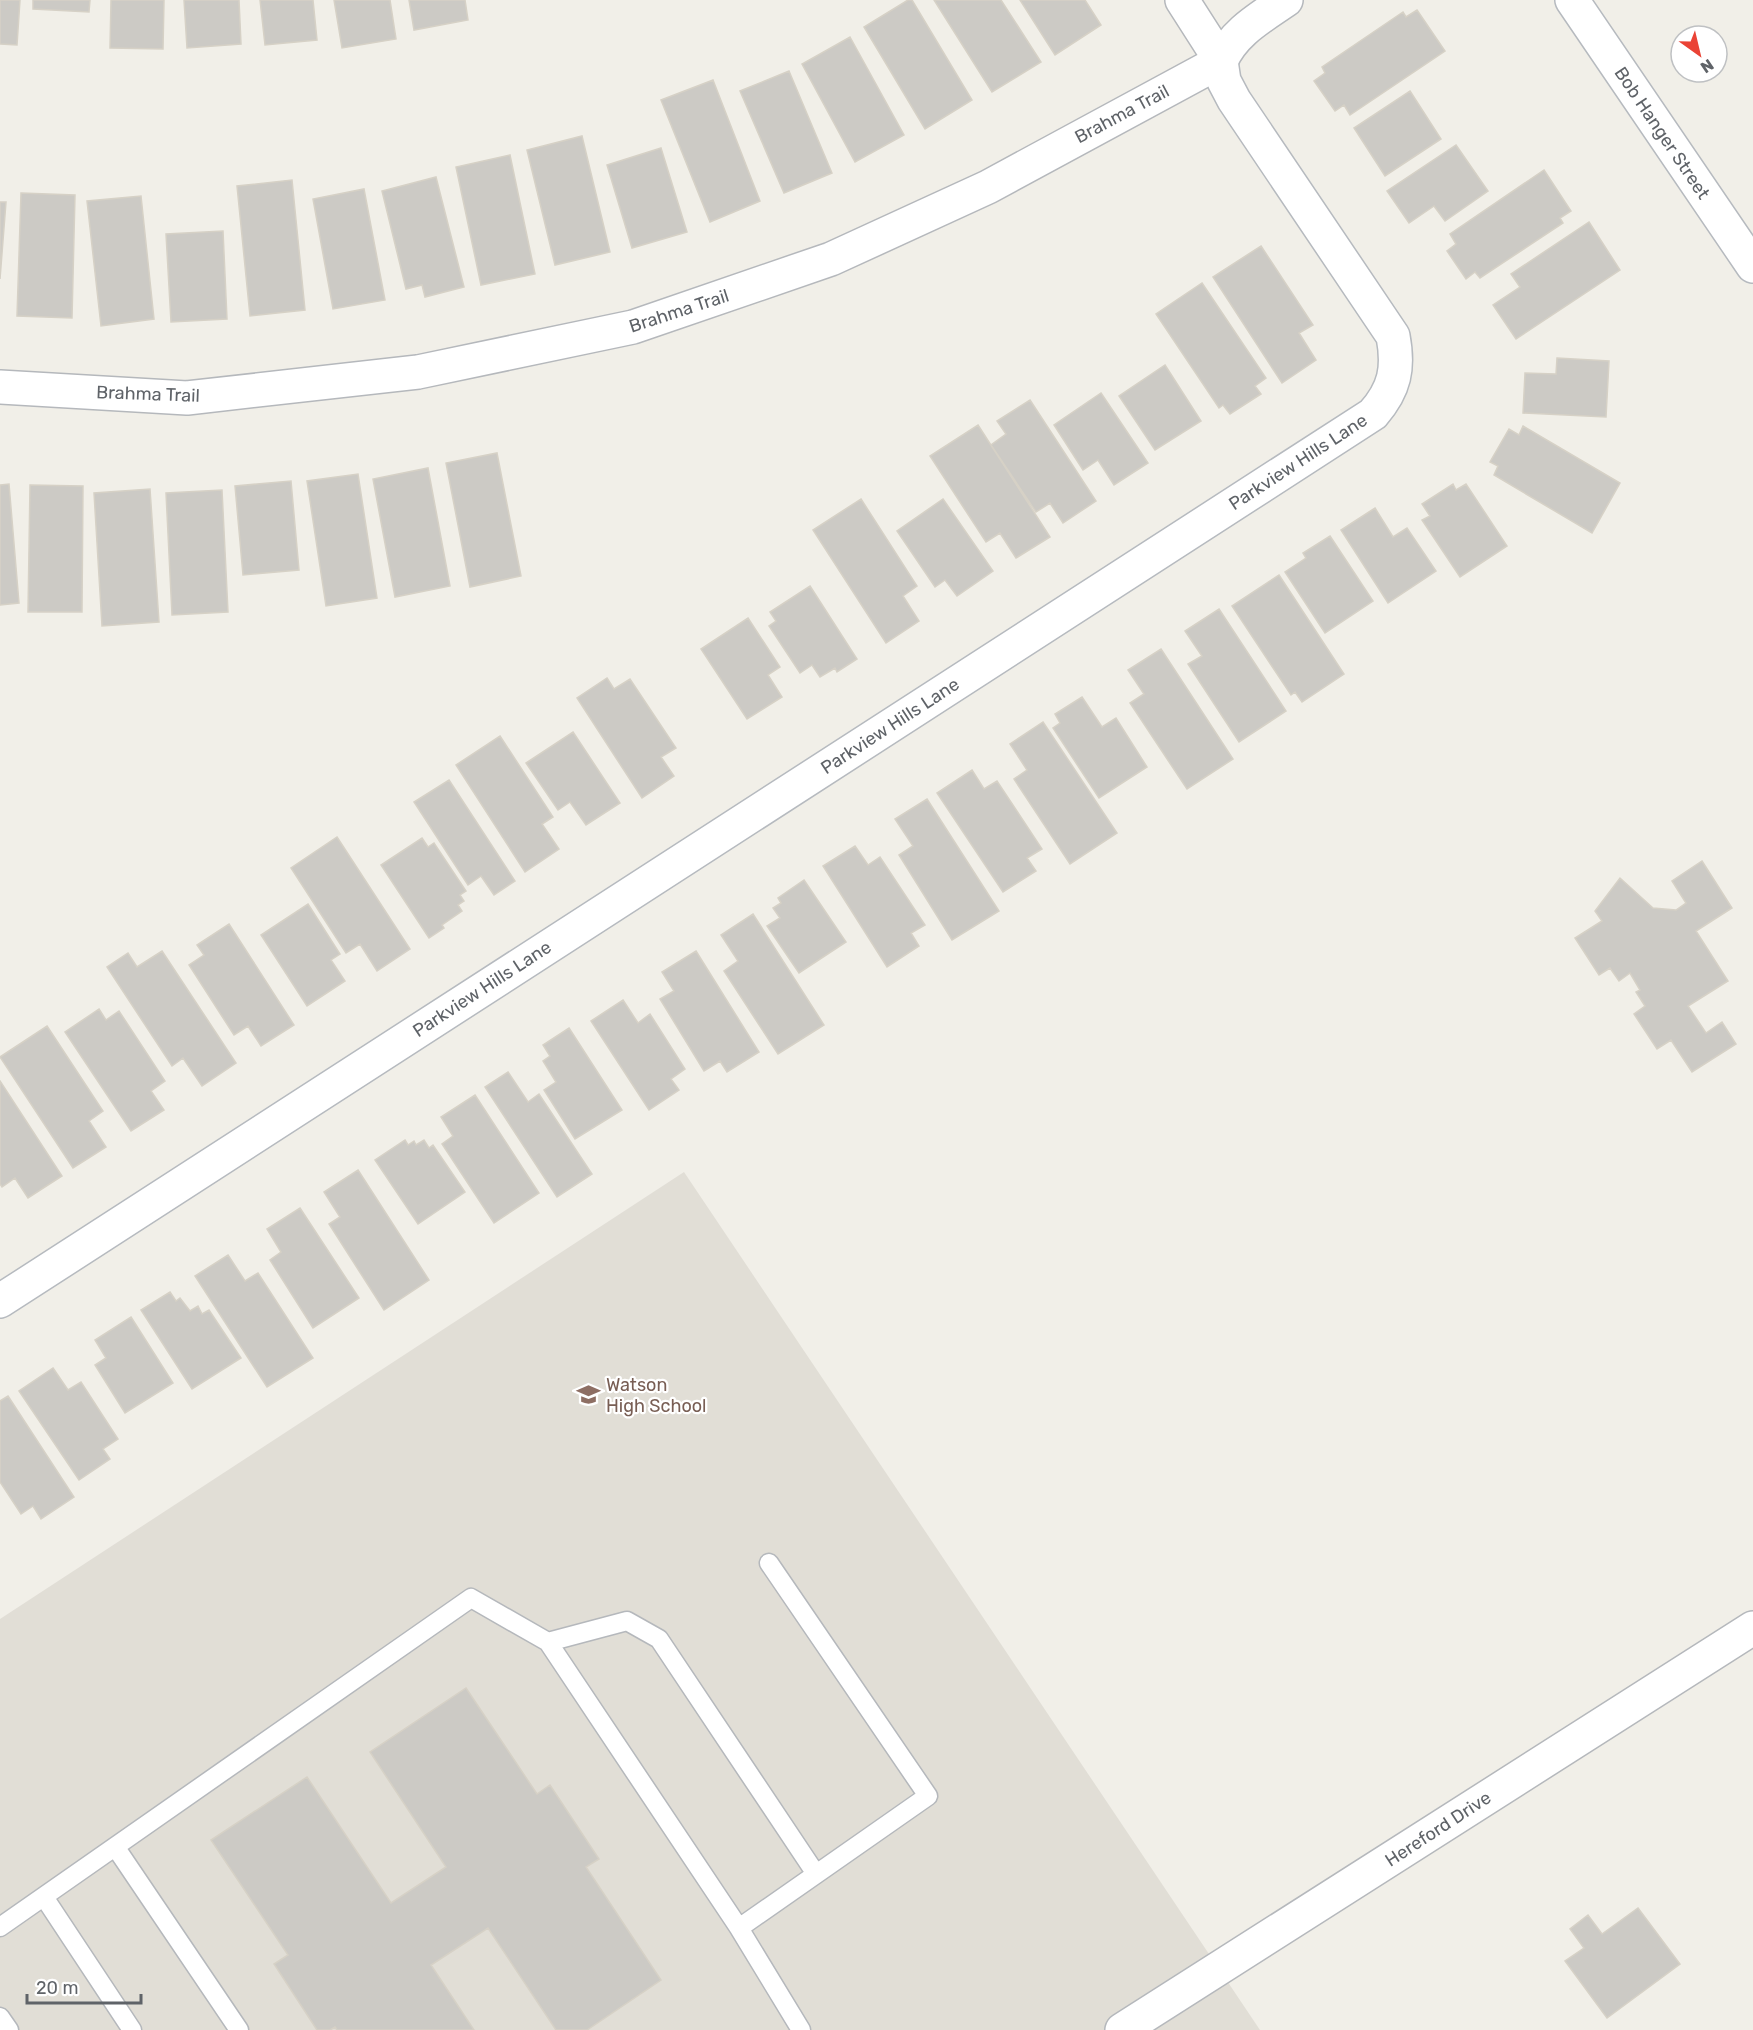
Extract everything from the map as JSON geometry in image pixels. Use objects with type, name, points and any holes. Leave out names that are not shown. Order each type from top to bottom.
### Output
[{"type":"street","name":"Parkview Hills Lane","points":[[0,1301],[1373,414],[1388,397],[1396,378],[1397,357],[1393,336],[1234,100],[1224,81],[1221,61],[1182,0]]},
{"type":"street","name":"Brahma Trail","points":[[0,387],[187,398],[418,372],[633,327],[831,260],[988,187],[1221,61],[1228,45],[1241,32],[1286,0]]},
{"type":"street","name":"Bob Hanger Street","points":[[1572,0],[1753,266]]},
{"type":"street","name":"Hereford Drive","points":[[1122,2030],[1753,1628]]},
{"type":"lane","points":[[740,1928],[928,1796],[769,1563]]},
{"type":"lane","points":[[0,1927],[471,1598],[548,1642],[740,1928],[801,2030]]},
{"type":"lane","points":[[548,1642],[627,1621],[658,1639],[816,1874]]},
{"type":"lane","points":[[116,1848],[239,2030]]},
{"type":"lane","points":[[44,1897],[132,2030]]},
{"type":"lane","points":[[0,2017],[9,2030]]},
{"type":"shaded area","name":"Watson High School","points":[[684,1172],[1260,2030],[0,2030],[0,1619]]},
{"type":"building","points":[[0,0],[20,0],[17,45],[0,44]]},
{"type":"building","points":[[33,0],[90,0],[89,12],[33,9]]},
{"type":"building","points":[[111,0],[164,0],[163,49],[110,48]]},
{"type":"building","points":[[184,0],[239,0],[241,44],[187,48]]},
{"type":"building","points":[[260,0],[313,0],[317,40],[265,45]]},
{"type":"building","points":[[334,0],[390,0],[396,39],[342,48]]},
{"type":"building","points":[[409,0],[465,0],[468,20],[414,30]]},
{"type":"building","points":[[908,0],[912,0],[972,100],[925,129],[864,27]]},
{"type":"building","points":[[934,0],[1001,0],[1041,62],[992,92]]},
{"type":"building","points":[[1020,0],[1085,0],[1101,25],[1055,55]]},
{"type":"building","points":[[1417,10],[1445,51],[1350,115],[1344,105],[1335,111],[1314,81],[1325,73],[1322,67],[1403,12],[1406,17]]},
{"type":"building","points":[[850,37],[904,135],[855,162],[802,64]]},
{"type":"building","points":[[789,71],[832,173],[784,193],[740,91]]},
{"type":"building","points":[[713,80],[760,201],[710,222],[661,100]]},
{"type":"building","points":[[1410,91],[1441,139],[1385,176],[1354,128]]},
{"type":"building","points":[[582,136],[610,252],[555,265],[527,150]]},
{"type":"building","points":[[1456,145],[1488,191],[1445,221],[1434,206],[1409,223],[1387,191]]},
{"type":"building","points":[[661,148],[687,232],[632,248],[607,165]]},
{"type":"building","points":[[510,155],[535,274],[481,285],[456,167]]},
{"type":"building","points":[[1544,170],[1571,211],[1560,218],[1563,223],[1480,278],[1475,272],[1466,279],[1447,251],[1456,244],[1450,234]]},
{"type":"building","points":[[436,177],[464,287],[425,297],[422,285],[406,289],[382,191]]},
{"type":"building","points":[[292,180],[305,310],[250,316],[237,186]]},
{"type":"building","points":[[364,189],[385,300],[333,309],[313,199]]},
{"type":"building","points":[[21,193],[75,195],[72,318],[17,316]]},
{"type":"building","points":[[141,196],[154,319],[101,326],[87,201]]},
{"type":"building","points":[[0,202],[6,202],[0,279]]},
{"type":"building","points":[[1589,222],[1620,270],[1516,339],[1493,305],[1520,287],[1511,274]]},
{"type":"building","points":[[223,231],[227,319],[171,322],[166,234]]},
{"type":"building","points":[[1261,246],[1313,325],[1299,333],[1316,360],[1282,383],[1213,277]]},
{"type":"building","points":[[1202,283],[1266,378],[1255,386],[1261,394],[1230,414],[1223,405],[1219,408],[1156,314]]},
{"type":"building","points":[[1557,358],[1609,361],[1606,417],[1523,413],[1525,373],[1556,374]]},
{"type":"building","points":[[1165,365],[1201,421],[1155,450],[1119,396]]},
{"type":"building","points":[[1101,393],[1148,463],[1114,485],[1098,460],[1083,470],[1054,425]]},
{"type":"building","points":[[1030,400],[1096,501],[1063,523],[1050,503],[1036,512],[991,445],[1006,434],[997,421]]},
{"type":"building","points":[[978,425],[1050,537],[1016,558],[1000,533],[986,542],[930,456]]},
{"type":"building","points":[[1523,426],[1620,483],[1592,533],[1494,475],[1498,466],[1490,462],[1509,429],[1519,435]]},
{"type":"building","points":[[497,453],[521,576],[470,587],[446,463]]},
{"type":"building","points":[[428,468],[450,586],[395,597],[373,479]]},
{"type":"building","points":[[358,474],[377,598],[326,606],[307,481]]},
{"type":"building","points":[[291,481],[299,570],[243,575],[235,486]]},
{"type":"building","points":[[9,484],[19,603],[0,605],[0,485]]},
{"type":"building","points":[[1453,484],[1456,490],[1466,484],[1507,546],[1460,577],[1422,520],[1430,516],[1422,504]]},
{"type":"building","points":[[30,485],[83,486],[82,612],[28,612]]},
{"type":"building","points":[[150,489],[159,622],[102,626],[94,493]]},
{"type":"building","points":[[222,490],[228,612],[172,615],[166,493]]},
{"type":"building","points":[[861,499],[917,586],[903,596],[919,621],[886,643],[813,530]]},
{"type":"building","points":[[943,499],[993,571],[957,596],[945,580],[935,587],[897,531]]},
{"type":"building","points":[[1375,508],[1393,537],[1407,528],[1436,571],[1388,603],[1341,530]]},
{"type":"building","points":[[1330,536],[1373,601],[1325,633],[1285,572],[1306,558],[1303,553]]},
{"type":"building","points":[[1279,575],[1344,674],[1302,702],[1295,692],[1291,695],[1232,606]]},
{"type":"building","points":[[810,586],[857,659],[837,672],[835,668],[820,677],[812,665],[800,673],[769,626],[776,621],[770,612]]},
{"type":"building","points":[[1219,609],[1286,711],[1239,742],[1188,664],[1202,656],[1185,631]]},
{"type":"building","points":[[748,618],[780,667],[768,675],[782,697],[747,719],[701,649]]},
{"type":"building","points":[[1161,649],[1233,759],[1187,789],[1130,703],[1144,694],[1128,670]]},
{"type":"building","points":[[607,678],[614,689],[630,679],[676,748],[661,757],[674,776],[642,798],[577,698]]},
{"type":"building","points":[[1082,697],[1102,727],[1116,718],[1147,767],[1099,798],[1053,728],[1060,723],[1055,714]]},
{"type":"building","points":[[1043,722],[1117,833],[1070,864],[1014,779],[1027,770],[1010,744]]},
{"type":"building","points":[[573,732],[620,803],[586,825],[570,802],[558,810],[526,763]]},
{"type":"building","points":[[500,736],[553,817],[542,824],[559,849],[525,872],[456,765]]},
{"type":"building","points":[[972,770],[984,789],[997,781],[1042,849],[1027,858],[1036,871],[1003,892],[937,793]]},
{"type":"building","points":[[449,780],[515,881],[494,895],[481,876],[468,885],[414,802]]},
{"type":"building","points":[[927,799],[999,911],[952,940],[899,855],[913,846],[895,819]]},
{"type":"building","points":[[337,837],[410,949],[377,971],[360,944],[346,953],[291,868]]},
{"type":"building","points":[[422,838],[428,847],[434,843],[466,891],[460,895],[464,901],[458,905],[462,911],[442,925],[444,928],[429,938],[381,865]]},
{"type":"building","points":[[855,846],[868,865],[880,857],[925,925],[911,933],[919,946],[887,967],[823,866]]},
{"type":"building","points":[[1702,861],[1732,908],[1696,931],[1728,981],[1688,1006],[1706,1033],[1722,1022],[1736,1044],[1692,1072],[1671,1040],[1657,1049],[1634,1014],[1645,1006],[1636,992],[1640,990],[1630,973],[1619,981],[1610,968],[1599,975],[1575,938],[1602,921],[1595,911],[1620,878],[1653,908],[1676,910],[1686,903],[1672,881]]},
{"type":"building","points":[[804,880],[846,942],[799,973],[767,926],[780,918],[773,908],[781,903],[778,898]]},
{"type":"building","points":[[308,904],[340,954],[331,960],[345,981],[307,1006],[261,935]]},
{"type":"building","points":[[753,914],[824,1025],[778,1054],[724,971],[738,961],[721,935]]},
{"type":"building","points":[[229,924],[294,1025],[261,1046],[248,1026],[234,1035],[189,965],[204,955],[197,945]]},
{"type":"building","points":[[162,951],[236,1063],[202,1086],[183,1058],[172,1066],[107,967],[128,953],[137,967]]},
{"type":"building","points":[[696,951],[759,1052],[727,1072],[720,1061],[704,1071],[660,999],[674,991],[662,972]]},
{"type":"building","points":[[623,1000],[638,1023],[650,1014],[685,1069],[671,1079],[679,1090],[649,1110],[591,1021]]},
{"type":"building","points":[[99,1009],[106,1020],[119,1011],[165,1081],[151,1091],[164,1110],[131,1131],[65,1032]]},
{"type":"building","points":[[47,1026],[103,1111],[89,1121],[106,1147],[73,1168],[0,1057]]},
{"type":"building","points":[[569,1028],[622,1110],[575,1139],[544,1090],[556,1082],[543,1061],[550,1056],[543,1045]]},
{"type":"building","points":[[508,1072],[528,1102],[539,1094],[592,1174],[557,1197],[485,1087]]},
{"type":"building","points":[[0,1081],[62,1176],[28,1198],[15,1178],[2,1187],[0,1184]]},
{"type":"building","points":[[475,1095],[539,1193],[494,1223],[442,1144],[453,1136],[441,1117]]},
{"type":"building","points":[[405,1140],[408,1145],[414,1141],[416,1145],[424,1140],[429,1148],[433,1145],[465,1192],[418,1224],[375,1160]]},
{"type":"building","points":[[358,1170],[429,1280],[384,1310],[329,1224],[340,1217],[324,1192]]},
{"type":"building","points":[[300,1208],[359,1298],[313,1328],[270,1260],[281,1252],[267,1229]]},
{"type":"building","points":[[228,1255],[245,1281],[258,1273],[313,1358],[267,1387],[195,1276]]},
{"type":"building","points":[[170,1292],[176,1301],[180,1298],[190,1311],[198,1306],[202,1314],[209,1310],[241,1358],[192,1389],[141,1310]]},
{"type":"building","points":[[131,1317],[173,1383],[125,1413],[95,1365],[106,1358],[95,1340]]},
{"type":"building","points":[[53,1368],[68,1390],[81,1382],[118,1439],[103,1449],[110,1459],[79,1480],[19,1391]]},
{"type":"building","points":[[8,1396],[74,1497],[41,1519],[33,1506],[21,1514],[0,1482],[0,1401]]},
{"type":"building","points":[[466,1688],[537,1794],[550,1785],[599,1859],[586,1867],[661,1980],[587,2030],[556,2030],[488,1928],[431,1965],[474,2030],[337,2030],[335,2027],[330,2030],[317,2030],[274,1964],[288,1955],[211,1840],[307,1777],[391,1903],[446,1867],[370,1752]]},
{"type":"building","points":[[1638,1908],[1680,1964],[1607,2018],[1565,1961],[1584,1948],[1570,1929],[1588,1915],[1602,1934]]},
{"type":"place","name":"Watson High School","points":[[588,1395]]}]
